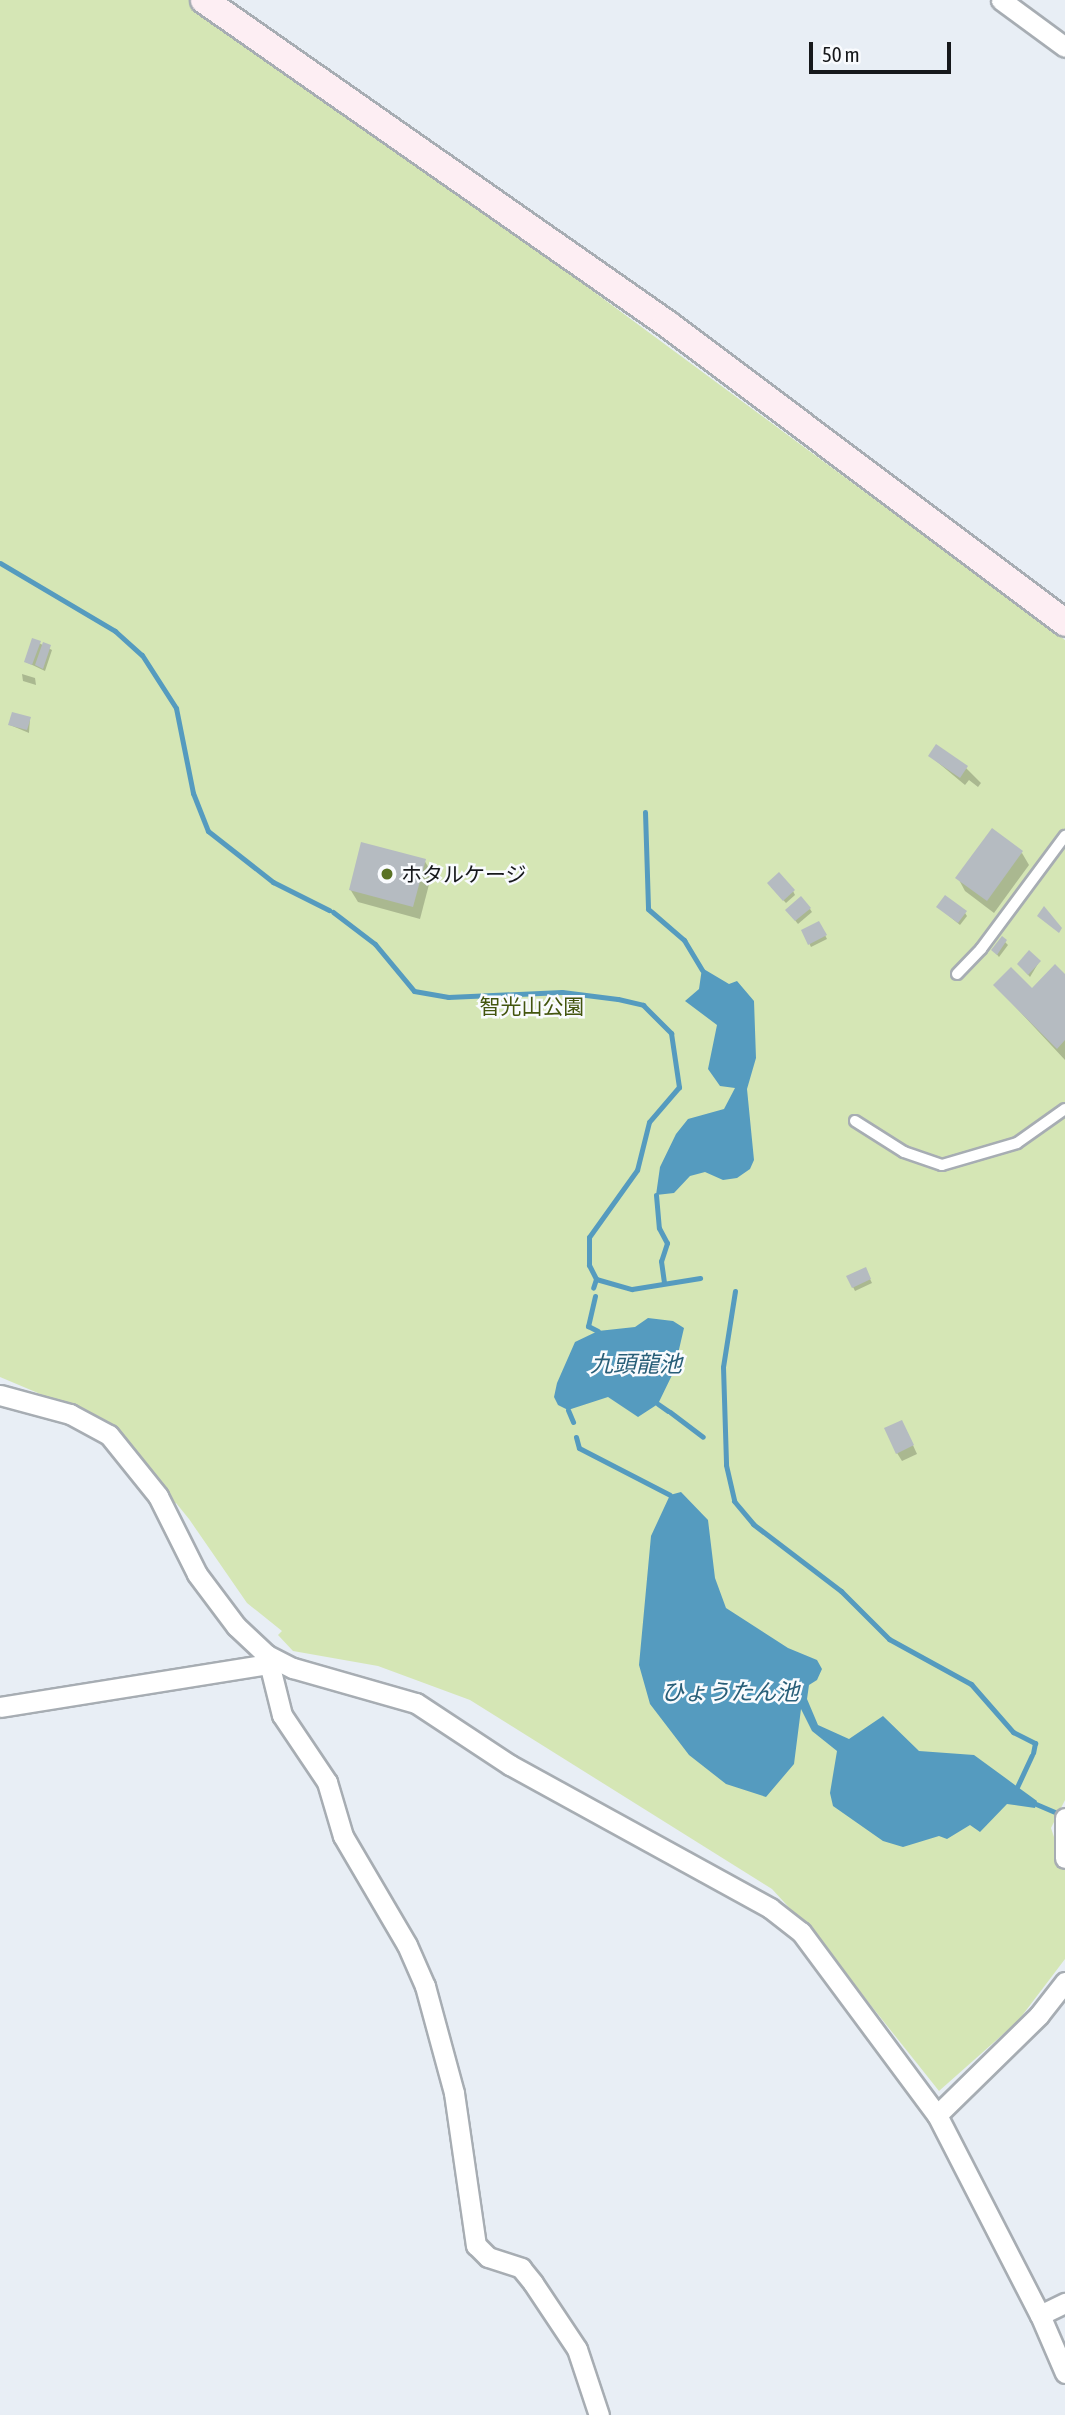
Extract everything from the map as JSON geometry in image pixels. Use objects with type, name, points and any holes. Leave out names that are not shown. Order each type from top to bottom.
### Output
[{"type":"street","points":[[204,0],[677,330],[1065,623]]},
{"type":"street","points":[[1001,0],[1062,37]]},
{"type":"street","points":[[0,1395],[71,1414],[109,1435],[158,1496],[197,1574],[236,1626],[268,1659],[416,1703],[522,1772],[770,1908],[802,1932],[827,1961],[937,2115],[1040,2315],[1065,2373]]},
{"type":"street","points":[[0,1707],[268,1659]]},
{"type":"street","points":[[268,1659],[282,1716],[327,1782],[343,1836],[407,1945],[430,1998],[454,2093],[475,2245],[488,2257],[521,2268],[533,2283],[577,2349],[599,2415]]},
{"type":"street","points":[[1065,1819],[1065,1858]]},
{"type":"street","points":[[937,2115],[1039,2015],[1065,1982]]},
{"type":"street","points":[[1040,2315],[1065,2303]]},
{"type":"lane","points":[[957,974],[981,949],[1065,836]]},
{"type":"lane","points":[[855,1121],[904,1152],[942,1165],[1017,1143],[1065,1109]]},
{"type":"green space","name":"智光山公園","points":[[0,0],[199,0],[1065,640],[1065,1800],[1051,1828],[1065,1870],[1065,1959],[1018,2021],[939,2091],[818,1939],[772,1889],[470,1700],[378,1666],[293,1651],[278,1635],[282,1631],[247,1603],[189,1519],[176,1503],[171,1506],[109,1423],[0,1377]]},
{"type":"water","points":[[702,968],[729,984],[737,981],[754,1001],[756,1058],[747,1089],[754,1160],[750,1169],[737,1178],[723,1180],[705,1172],[690,1176],[674,1193],[656,1195],[660,1167],[676,1134],[688,1119],[724,1109],[735,1088],[720,1086],[708,1069],[717,1025],[685,1001],[699,989]]},
{"type":"water","name":"九頭龍池","points":[[648,1318],[673,1321],[684,1328],[674,1371],[658,1404],[638,1417],[608,1397],[568,1410],[558,1405],[554,1397],[557,1383],[575,1342],[598,1331],[635,1327]]},
{"type":"water","name":"ひょうたん池","points":[[681,1492],[708,1520],[715,1578],[726,1608],[788,1648],[817,1660],[822,1669],[817,1680],[809,1685],[807,1699],[818,1725],[849,1739],[883,1716],[919,1751],[974,1755],[1037,1801],[1035,1808],[1007,1804],[980,1832],[970,1825],[947,1839],[939,1836],[903,1847],[883,1841],[833,1806],[830,1793],[837,1751],[812,1731],[801,1709],[794,1764],[766,1797],[726,1784],[689,1755],[650,1704],[639,1665],[651,1536],[670,1495]]},
{"type":"building","points":[[32,638],[41,641],[32,665],[24,662]]},
{"type":"building","points":[[43,642],[51,645],[43,669],[35,665]]},
{"type":"building","points":[[12,712],[31,717],[27,730],[8,725]]},
{"type":"building","points":[[936,744],[968,766],[960,778],[928,756]]},
{"type":"building","points":[[992,828],[1023,851],[987,901],[955,878]]},
{"type":"building","name":"ホタルケージ","points":[[361,842],[426,859],[413,907],[349,890]]},
{"type":"building","points":[[779,872],[795,890],[783,901],[767,883]]},
{"type":"building","points":[[945,895],[967,911],[958,923],[936,907]]},
{"type":"building","points":[[801,896],[811,908],[795,921],[785,910]]},
{"type":"building","points":[[1044,906],[1062,928],[1059,933],[1037,916]]},
{"type":"building","points":[[819,921],[827,935],[808,945],[801,930]]},
{"type":"building","points":[[1002,936],[1007,940],[997,955],[991,950]]},
{"type":"building","points":[[1029,950],[1041,961],[1028,975],[1017,964]]},
{"type":"building","points":[[1055,964],[1065,974],[1065,1040],[1057,1049],[993,985],[1011,967],[1032,988]]},
{"type":"building","points":[[866,1267],[871,1279],[852,1288],[846,1276]]},
{"type":"building","points":[[902,1420],[914,1445],[896,1454],[884,1428]]},
{"type":"waterway","points":[[0,563],[115,631],[142,655],[176,708],[193,793],[208,831],[273,882],[329,910]]},
{"type":"waterway","points":[[645,812],[648,909],[684,940],[702,970]]},
{"type":"waterway","points":[[333,912],[375,944],[414,991],[448,997],[562,992],[618,999],[643,1005],[671,1033],[679,1087],[649,1122],[637,1170],[589,1237],[589,1265],[596,1279],[593,1288]]},
{"type":"waterway","points":[[656,1195],[659,1228],[667,1243],[661,1261],[664,1282]]},
{"type":"waterway","points":[[596,1279],[632,1289],[700,1278]]},
{"type":"waterway","points":[[735,1291],[723,1367],[726,1465],[734,1501],[753,1524],[841,1591],[889,1639],[971,1684],[1013,1732],[1035,1743],[1033,1753]]},
{"type":"waterway","points":[[595,1296],[588,1326],[598,1331]]},
{"type":"waterway","points":[[658,1404],[668,1411]]},
{"type":"waterway","points":[[568,1410],[573,1422]]},
{"type":"waterway","points":[[670,1412],[703,1437]]},
{"type":"waterway","points":[[576,1437],[579,1448],[670,1495]]},
{"type":"waterway","points":[[1017,1787],[1032,1755]]},
{"type":"waterway","points":[[1036,1804],[1062,1815]]},
{"type":"place","name":"ホタルケージ","points":[[387,874]]}]
